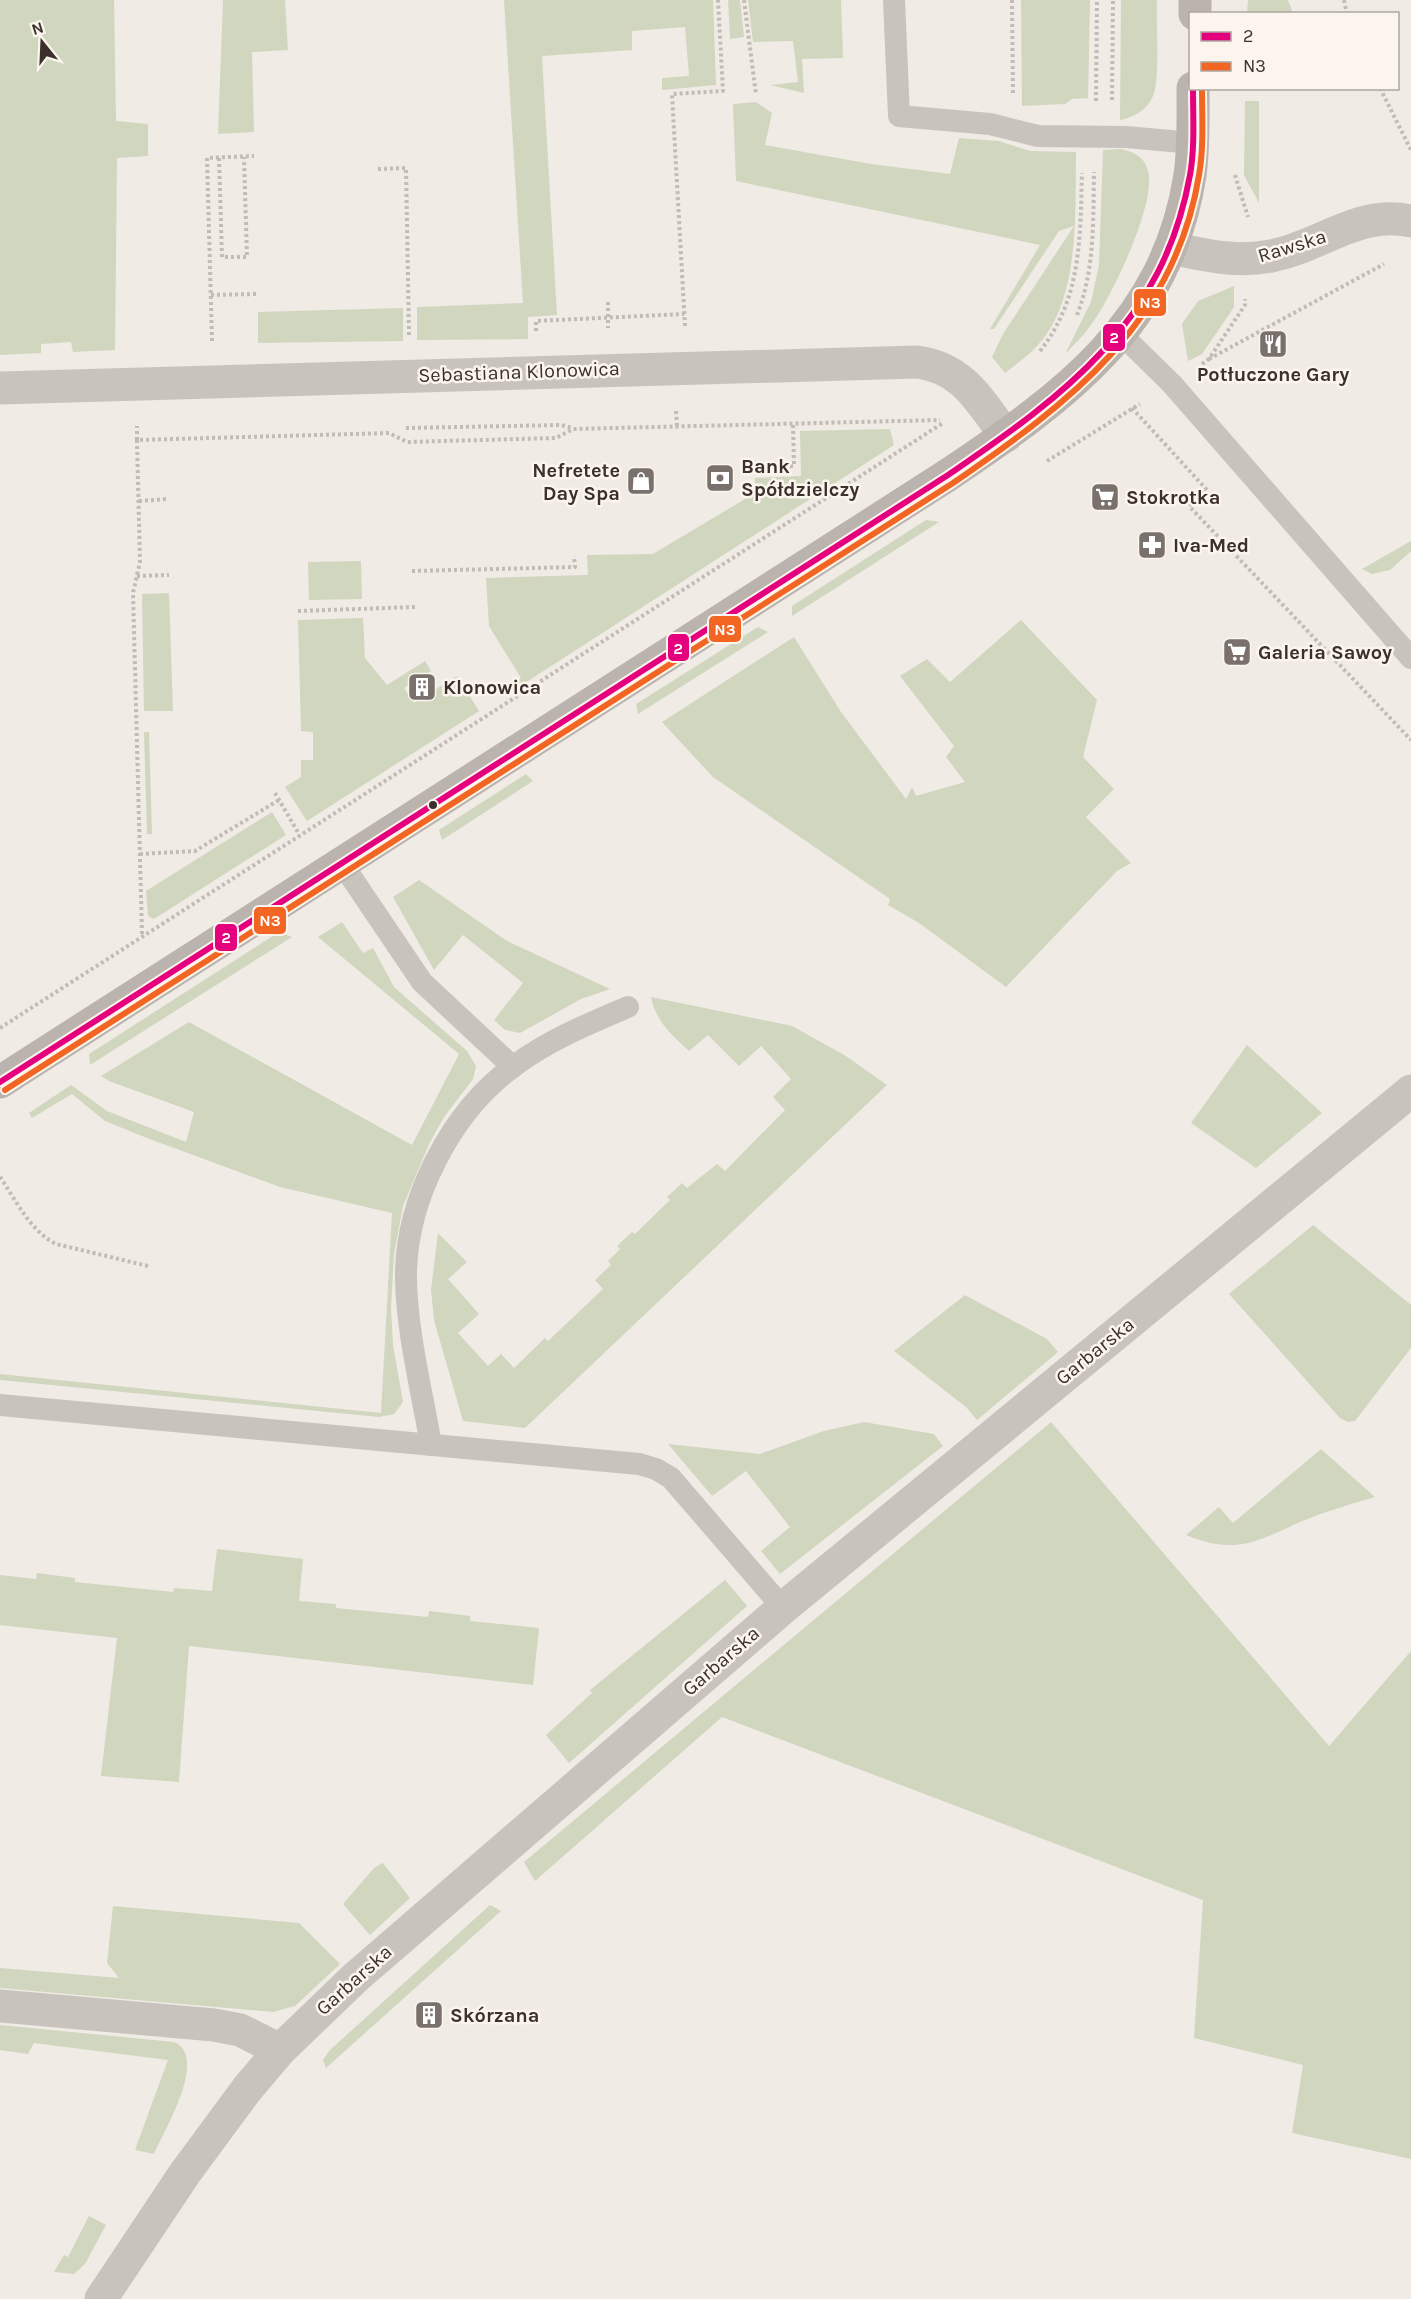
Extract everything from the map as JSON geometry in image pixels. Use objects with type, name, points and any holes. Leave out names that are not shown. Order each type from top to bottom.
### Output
[{"type":"street","points":[[0,1082],[1006,436],[1073,385],[1120,333],[1143,302],[1171,248],[1185,200],[1193,143],[1193,90]]},
{"type":"street","name":"Rawska","points":[[1171,248],[1214,257],[1250,259],[1273,256],[1356,223],[1397,217],[1411,221]]},
{"type":"street","name":"Sebastiana Klonowica","points":[[0,388],[917,362],[937,364],[962,380],[1006,436]]},
{"type":"street","name":"Garbarska","points":[[100,2299],[185,2173],[247,2089],[280,2050],[356,1977],[783,1608],[1411,1091]]},
{"type":"street","points":[[0,2006],[214,2025],[240,2030],[280,2050]]},
{"type":"lane","points":[[894,0],[899,116],[990,124],[1038,136],[1193,143]]},
{"type":"lane","points":[[1120,333],[1172,384],[1411,658]]},
{"type":"lane","points":[[341,862],[422,982],[513,1067]]},
{"type":"lane","points":[[431,1445],[408,1310],[406,1277],[414,1217],[428,1178],[463,1119],[513,1067],[550,1043],[628,1007]]},
{"type":"lane","points":[[0,1405],[639,1464],[656,1469],[671,1478],[783,1608]]},
{"type":"path","points":[[536,339],[536,321],[684,314],[672,94],[723,91],[718,0]]},
{"type":"path","points":[[744,0],[756,95]]},
{"type":"path","points":[[1012,0],[1013,85]]},
{"type":"path","points":[[1073,324],[1085,294],[1091,260],[1096,137],[1097,0]]},
{"type":"path","points":[[1034,357],[1053,335],[1066,307],[1077,269],[1113,0]]},
{"type":"path","points":[[1381,90],[1411,150]]},
{"type":"path","points":[[212,342],[207,158],[254,156]]},
{"type":"path","points":[[219,158],[222,257],[247,257],[244,157]]},
{"type":"path","points":[[378,169],[406,168],[410,339]]},
{"type":"path","points":[[1209,360],[1391,260]]},
{"type":"path","points":[[211,295],[257,294]]},
{"type":"path","points":[[608,302],[609,336]]},
{"type":"path","points":[[1132,408],[1207,490],[1189,506],[1411,740]]},
{"type":"path","points":[[0,1028],[299,834],[948,420],[573,429],[561,425],[406,428]]},
{"type":"path","points":[[754,468],[794,466],[793,423]]},
{"type":"path","points":[[142,935],[133,594],[140,562],[137,440],[389,433],[406,442],[556,438],[573,429]]},
{"type":"path","points":[[139,501],[167,499]]},
{"type":"path","points":[[412,571],[575,567],[574,556]]},
{"type":"path","points":[[137,576],[169,575]]},
{"type":"path","points":[[298,611],[415,607]]},
{"type":"path","points":[[276,793],[299,834]]},
{"type":"path","points":[[140,854],[195,852],[279,800]]},
{"type":"path","points":[[0,1178],[37,1231],[46,1239],[56,1244],[148,1266]]},
{"type":"green space","points":[[0,0],[114,0],[116,121],[148,124],[148,156],[117,158],[115,350],[73,352],[71,342],[41,344],[41,353],[0,355]]},
{"type":"green space","points":[[223,0],[285,0],[288,50],[252,52],[254,132],[218,134]]},
{"type":"green space","points":[[504,0],[713,0],[716,85],[662,90],[662,78],[689,76],[685,27],[632,31],[632,50],[542,56],[557,315],[528,317],[528,339],[417,340],[417,307],[523,303]]},
{"type":"green space","points":[[728,0],[740,0],[744,37],[730,39]]},
{"type":"green space","points":[[748,0],[841,0],[843,58],[802,59],[804,93],[770,85],[798,82],[793,41],[753,42]]},
{"type":"green space","points":[[1021,0],[1090,0],[1088,98],[1072,99],[1065,104],[1022,106]]},
{"type":"green space","points":[[1121,0],[1157,0],[1157,62],[1156,85],[1149,104],[1131,117],[1120,120]]},
{"type":"green space","points":[[1248,0],[1288,0],[1293,12],[1247,12]]},
{"type":"green space","points":[[1245,101],[1259,101],[1259,203],[1244,175]]},
{"type":"green space","points":[[756,102],[772,113],[765,145],[871,164],[950,174],[959,138],[999,141],[1030,151],[1076,152],[1075,224],[1069,274],[1064,298],[1055,320],[1039,344],[1005,373],[992,357],[1003,334],[1074,226],[1059,231],[994,329],[990,329],[1040,245],[736,181],[733,104]]},
{"type":"green space","points":[[1121,149],[1138,156],[1147,166],[1149,185],[1140,226],[1111,292],[1090,326],[1065,354],[1091,302],[1099,265],[1103,150]]},
{"type":"green space","points":[[1234,286],[1234,307],[1202,354],[1188,361],[1182,324],[1198,301]]},
{"type":"green space","points":[[403,308],[403,341],[258,343],[258,312]]},
{"type":"green space","points":[[890,429],[894,445],[511,692],[510,685],[521,678],[489,626],[486,578],[588,575],[587,555],[653,554],[755,493],[755,478],[801,476],[800,431]]},
{"type":"green space","points":[[926,520],[939,522],[792,616],[792,606]]},
{"type":"green space","points":[[1411,541],[1411,551],[1390,570],[1372,574],[1362,569]]},
{"type":"green space","points":[[361,561],[362,599],[309,600],[308,562]]},
{"type":"green space","points":[[169,593],[173,711],[144,711],[142,594]]},
{"type":"green space","points":[[363,618],[365,658],[387,685],[425,661],[431,671],[404,688],[414,703],[457,676],[479,711],[307,821],[285,787],[301,777],[301,760],[313,760],[313,732],[301,731],[298,620]]},
{"type":"green space","points":[[1021,620],[1097,700],[1083,757],[1114,789],[1086,817],[1131,863],[1117,871],[1006,987],[919,923],[888,905],[890,899],[713,777],[662,722],[794,637],[841,712],[906,799],[912,787],[916,796],[965,782],[946,757],[954,746],[900,676],[927,659],[950,682]]},
{"type":"green space","points":[[758,627],[768,632],[638,714],[636,704]]},
{"type":"green space","points":[[144,732],[149,732],[152,834],[147,834]]},
{"type":"green space","points":[[526,774],[533,781],[442,840],[439,830]]},
{"type":"green space","points":[[272,812],[286,835],[154,919],[148,916],[146,891]]},
{"type":"green space","points":[[419,880],[507,941],[610,989],[581,999],[520,1033],[505,1030],[494,1020],[523,983],[463,935],[434,970],[393,897]]},
{"type":"green space","points":[[342,922],[363,953],[373,948],[394,987],[467,1051],[476,1066],[473,1079],[444,1117],[429,1144],[403,1206],[394,1254],[391,1309],[393,1345],[403,1402],[394,1414],[379,1417],[0,1380],[0,1374],[381,1413],[392,1213],[280,1187],[147,1138],[105,1121],[72,1094],[32,1118],[29,1113],[71,1085],[107,1111],[186,1142],[194,1112],[101,1076],[189,1022],[412,1145],[459,1054],[318,937]]},
{"type":"green space","points":[[279,932],[292,937],[90,1065],[89,1054]]},
{"type":"green space","points":[[651,997],[792,1026],[846,1056],[887,1085],[525,1428],[463,1421],[434,1320],[431,1290],[438,1233],[467,1262],[448,1279],[479,1314],[458,1333],[488,1366],[501,1354],[514,1368],[545,1338],[548,1341],[603,1289],[595,1280],[611,1265],[608,1261],[620,1249],[617,1246],[632,1232],[635,1234],[670,1200],[667,1197],[682,1183],[687,1188],[717,1164],[725,1171],[785,1110],[773,1097],[791,1079],[761,1046],[739,1066],[708,1035],[689,1051],[661,1021]]},
{"type":"green space","points":[[1247,1045],[1322,1113],[1256,1168],[1191,1123]]},
{"type":"green space","points":[[1313,1225],[1411,1305],[1411,1348],[1355,1421],[1348,1422],[1340,1418],[1229,1294]]},
{"type":"green space","points":[[965,1295],[1047,1339],[1058,1352],[977,1420],[966,1407],[894,1351]]},
{"type":"green space","points":[[864,1422],[934,1434],[943,1446],[780,1574],[761,1551],[790,1527],[746,1471],[712,1496],[668,1444],[760,1454],[824,1431]]},
{"type":"green space","points":[[1051,1422],[1329,1746],[1411,1651],[1411,2159],[1292,2133],[1303,2065],[1194,2038],[1203,1900],[722,1717],[535,1881],[524,1862]]},
{"type":"green space","points":[[1321,1449],[1375,1497],[1318,1515],[1245,1544],[1218,1544],[1186,1535],[1219,1507],[1233,1523]]},
{"type":"green space","points":[[217,1549],[303,1559],[299,1601],[336,1604],[336,1608],[428,1617],[429,1611],[470,1616],[470,1621],[539,1628],[533,1685],[189,1646],[179,1782],[101,1776],[117,1638],[0,1625],[0,1575],[36,1579],[37,1573],[75,1578],[75,1582],[173,1592],[174,1588],[212,1591]]},
{"type":"green space","points":[[725,1580],[747,1606],[569,1763],[546,1735],[592,1693],[590,1690]]},
{"type":"green space","points":[[383,1863],[410,1898],[370,1935],[343,1904],[374,1868]]},
{"type":"green space","points":[[490,1905],[501,1911],[326,2068],[323,2060],[330,2050]]},
{"type":"green space","points":[[113,1906],[299,1923],[340,1964],[295,2006],[273,2012],[0,1988],[0,1968],[119,1978],[107,1963]]},
{"type":"green space","points":[[0,2025],[174,2042],[184,2050],[187,2063],[186,2078],[174,2112],[154,2154],[135,2150],[168,2060],[34,2043],[28,2054],[0,2050]]},
{"type":"green space","points":[[89,2216],[106,2225],[85,2264],[74,2274],[54,2272],[64,2255],[68,2257]]},
{"type":"transit line","name":"2","points":[[0,1082],[948,475],[1031,415],[1069,384],[1103,351],[1132,314],[1157,273],[1177,227],[1192,164],[1193,90]]},
{"type":"transit line","name":"N3","points":[[5,1090],[953,483],[1037,422],[1075,390],[1110,355],[1141,317],[1167,275],[1186,228],[1199,175],[1202,143],[1202,90]]},
{"type":"place","name":"Potłuczone Gary","points":[[1273,344]]},
{"type":"place","name":"Bank Spółdzielczy","points":[[720,478]]},
{"type":"place","name":"Nefretete Day Spa","points":[[641,481]]},
{"type":"place","name":"Stokrotka","points":[[1105,497]]},
{"type":"place","name":"Iva-Med","points":[[1152,545]]},
{"type":"place","name":"Galeria Sawoy","points":[[1237,652]]},
{"type":"place","name":"Klonowica","points":[[422,687]]},
{"type":"place","name":"Skórzana","points":[[429,2015]]}]
